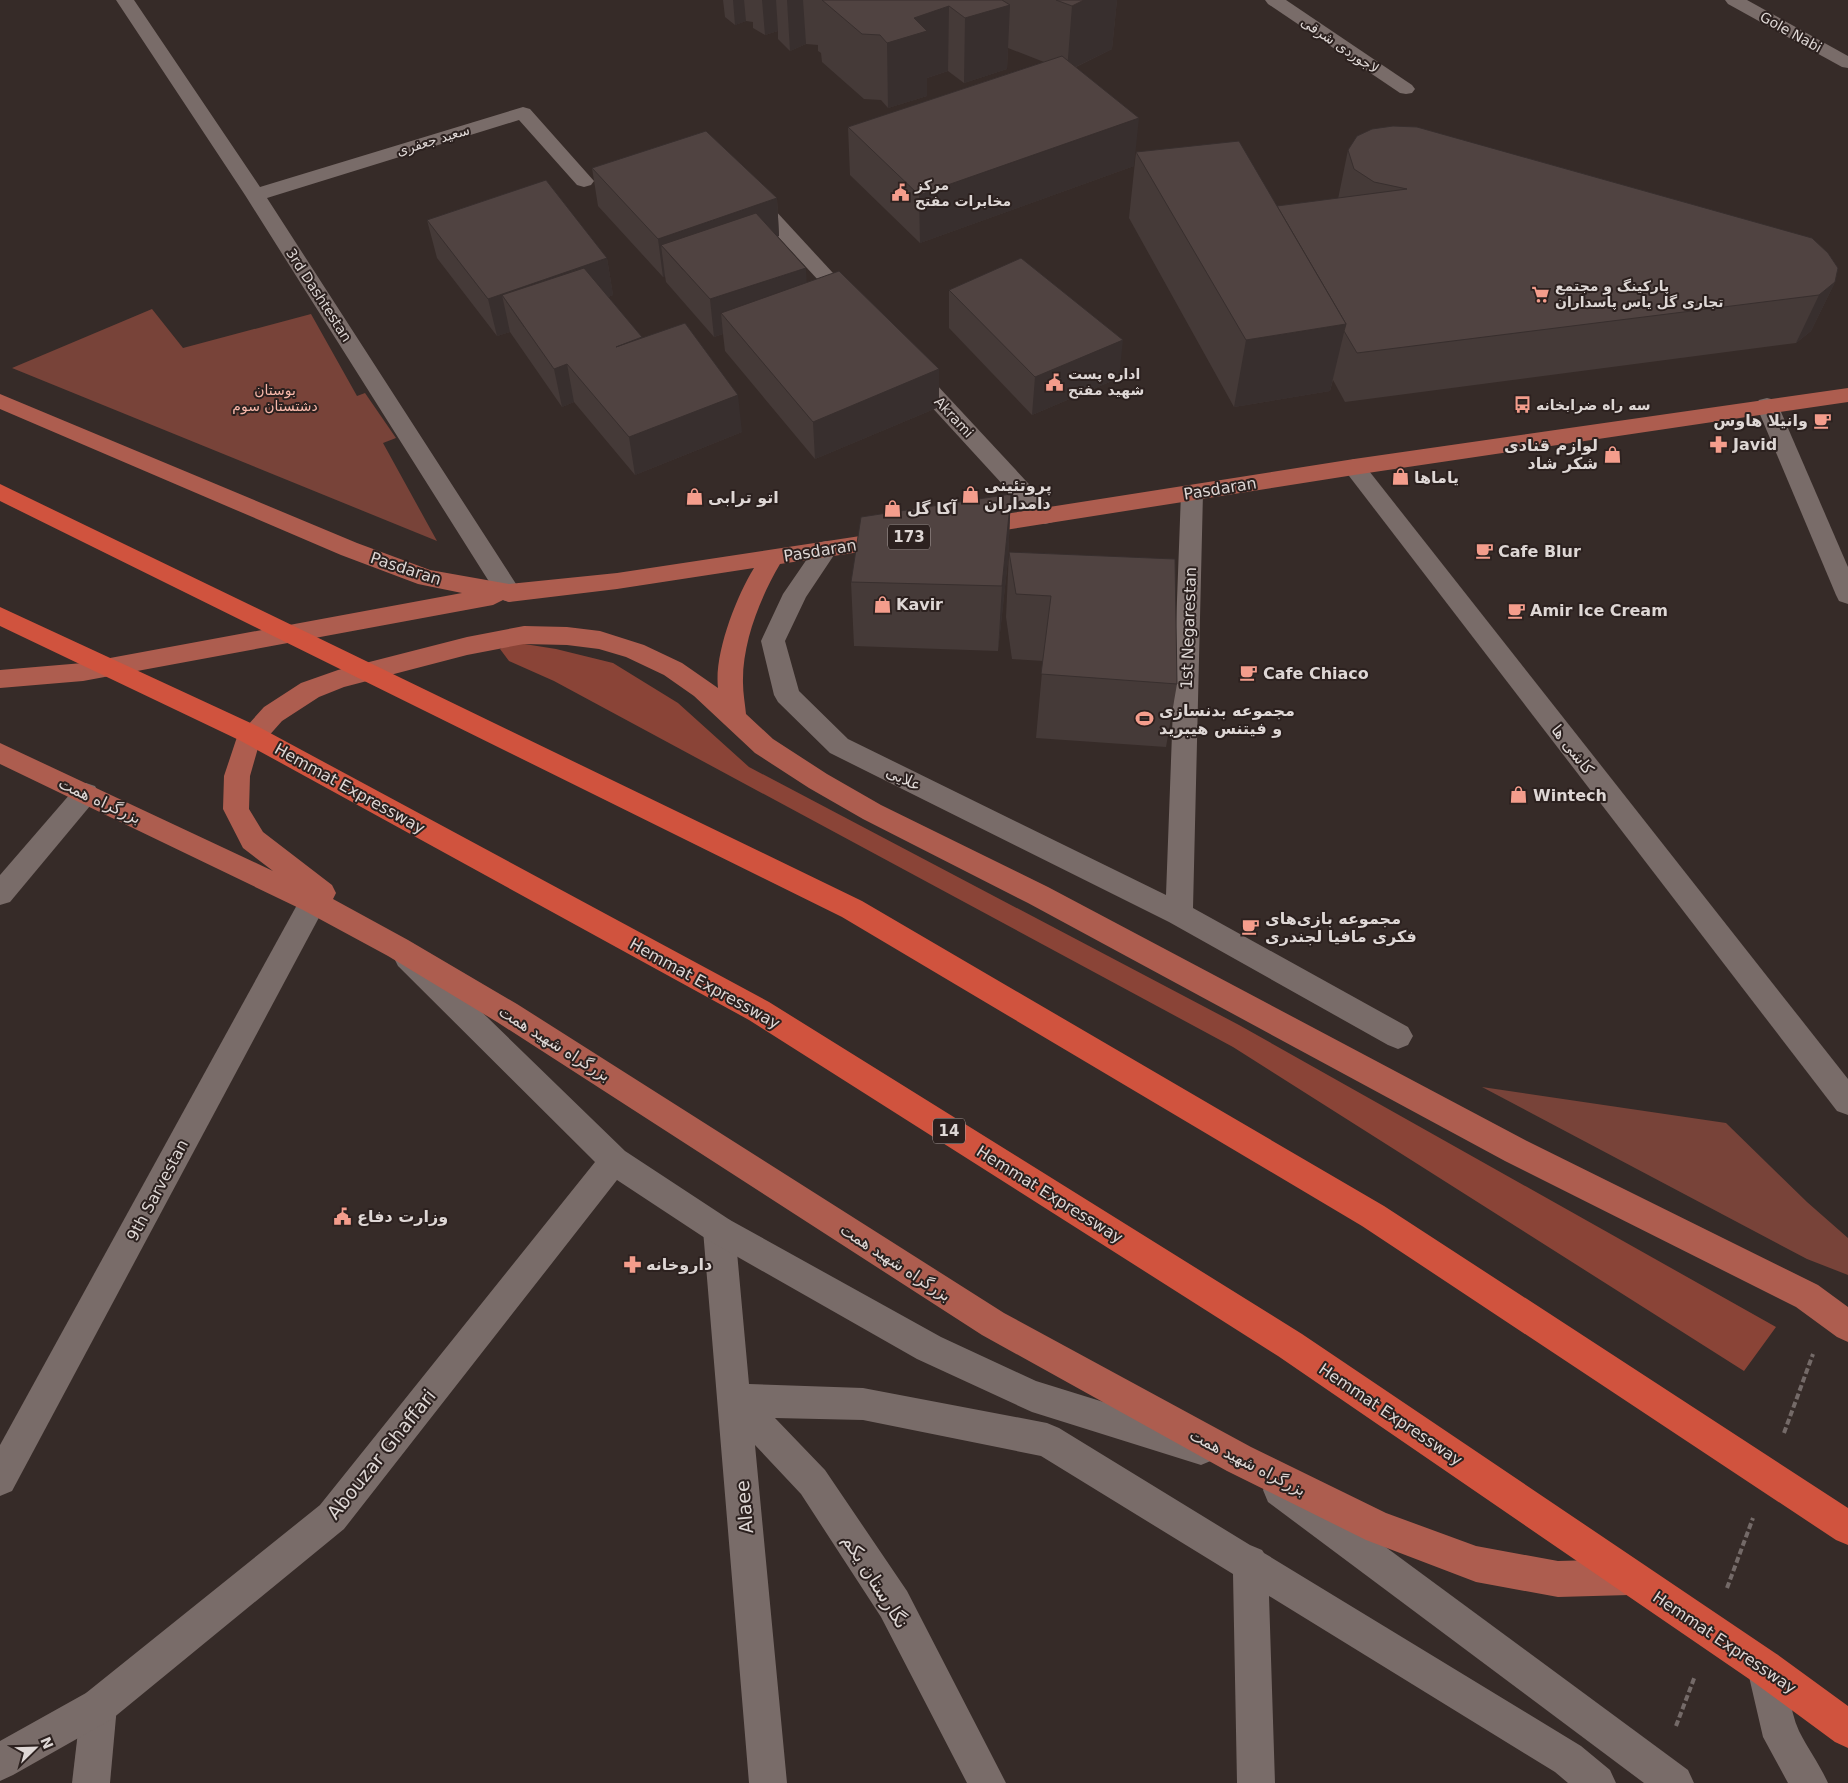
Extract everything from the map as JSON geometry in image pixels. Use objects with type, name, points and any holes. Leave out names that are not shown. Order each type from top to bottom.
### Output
[{"type":"highway","points":[[0,492],[852,908],[1373,1216],[1848,1528]]},
{"type":"highway","name":"Hemmat Expressway","points":[[0,616],[250,734],[759,1011],[1290,1345],[1765,1668],[1848,1729]]},
{"type":"main road","name":"Pasdaran","points":[[950,530],[1766,405],[1848,395]]},
{"type":"main road","name":"Pasdaran","points":[[0,402],[349,549],[426,578],[509,592],[617,582],[912,536]]},
{"type":"main road","points":[[734,718],[730,683],[737,634],[752,594],[774,557]]},
{"type":"main road","points":[[0,679],[82,672],[509,592]]},
{"type":"main road","points":[[508,1013],[314,887],[253,840],[236,809],[236,776],[246,744],[273,714],[310,690],[338,679],[467,646],[524,635],[600,640],[635,651],[672,669],[702,689],[764,746],[818,781],[872,812],[1038,895],[1516,1151],[1807,1296],[1848,1326]]},
{"type":"main road","name":"بزرگراه همت","points":[[0,753],[201,848]]},
{"type":"main road","name":"بزرگراه شهید همت","points":[[201,848],[313,902],[398,948],[508,1013],[993,1324],[1239,1459],[1378,1528],[1476,1564],[1558,1579],[1629,1577]]},
{"type":"street","name":"3rd Dashtestan","points":[[125,0],[255,196],[509,592]]},
{"type":"street","name":"لاجوردی شرقی","points":[[1274,0],[1406,89]]},
{"type":"street","name":"Gole Nabi","points":[[1734,0],[1848,63]]},
{"type":"street","name":"سعید جعفری","points":[[255,196],[523,113],[584,181]]},
{"type":"street","points":[[741,185],[863,318]]},
{"type":"street","name":"Akrami","points":[[903,362],[1045,516]]},
{"type":"street","points":[[1766,405],[1848,595]]},
{"type":"street","name":"کاشی ها","points":[[1354,467],[1848,1102]]},
{"type":"street","name":"1st Negarestan","points":[[1179,914],[1192,493]]},
{"type":"street","name":"علایی","points":[[826,549],[795,594],[773,641],[787,695],[839,746],[1179,914],[1398,1036]]},
{"type":"street","points":[[0,894],[86,793]]},
{"type":"street","name":"9th Sarvestan","points":[[0,1479],[313,902]]},
{"type":"street","points":[[398,948],[614,1162],[719,1230],[929,1348],[1032,1396],[1239,1459],[1675,1783]]},
{"type":"street","name":"Abouzar Ghaffari","points":[[0,1762],[100,1706],[332,1518],[614,1162]]},
{"type":"street","name":"Alaee","points":[[719,1230],[768,1783]]},
{"type":"street","points":[[735,1400],[863,1404],[1047,1440],[1250,1562],[1568,1759],[1597,1783]]},
{"type":"street","name":"نگارستان یکم","points":[[735,1400],[813,1482],[894,1604],[987,1783]]},
{"type":"street","points":[[1250,1562],[1256,1783]]},
{"type":"street","points":[[1765,1668],[1782,1737],[1809,1783]]},
{"type":"street","points":[[91,1783],[100,1706]]},
{"type":"path","points":[[1782,1440],[1816,1347]]},
{"type":"path","points":[[1724,1598],[1754,1514]]},
{"type":"path","points":[[1676,1727],[1696,1672]]},
{"type":"green space","name":"بوستان دشتستان سوم","points":[[152,309],[183,348],[311,314],[357,396],[365,393],[396,438],[383,443],[437,541],[12,368]]},
{"type":"green space","points":[[1482,1087],[1726,1123],[1807,1202],[1848,1238],[1848,1275],[1807,1259]]},
{"type":"shaded area","points":[[512,642],[556,649],[613,663],[678,703],[749,767],[1239,1025],[1776,1327],[1744,1371],[1233,1047],[554,681],[509,661],[500,649]]},
{"type":"building","points":[[822,0],[1002,0],[1010,5],[965,18],[949,6],[914,18],[927,31],[887,43],[880,35],[862,34]]},
{"type":"building","points":[[1056,0],[1084,0],[1072,6]]},
{"type":"building","points":[[1062,56],[1139,118],[919,195],[848,127]]},
{"type":"building","name":"پارکینگ و مجتمع تجاری گل یاس پاسداران","points":[[1393,126],[1417,127],[1812,238],[1828,253],[1838,268],[1835,282],[1819,295],[1357,353],[1344,331],[1346,324],[1277,206],[1407,189],[1374,182],[1354,169],[1348,150],[1357,136],[1372,129]]},
{"type":"building","points":[[706,131],[777,198],[658,239],[592,168]]},
{"type":"building","points":[[1239,141],[1346,324],[1246,340],[1136,152]]},
{"type":"building","points":[[546,180],[607,258],[488,299],[427,220]]},
{"type":"building","points":[[756,213],[806,268],[710,299],[661,245]]},
{"type":"building","points":[[1021,258],[1123,340],[1035,377],[949,290]]},
{"type":"building","points":[[584,268],[642,337],[616,347],[685,323],[738,395],[629,437],[567,364],[554,369],[502,295]]},
{"type":"building","points":[[839,271],[939,369],[813,422],[721,313]]},
{"type":"building","points":[[1011,494],[1002,586],[851,582],[861,517]]},
{"type":"building","points":[[1009,552],[1175,559],[1177,684],[1041,674],[1051,596],[1016,594]]},
{"type":"place","name":"مرکز مخابرات مفتح","points":[[901,193]]},
{"type":"place","name":"پارکینگ و مجتمع تجاری گل یاس پاسداران","points":[[1541,294]]},
{"type":"place","name":"اداره پست شهید مفتح","points":[[1054,382]]},
{"type":"place","name":"سه راه ضرابخانه","points":[[1522,405]]},
{"type":"place","name":"وانیلا هاوس","points":[[1822,420]]},
{"type":"place","name":"Javid","points":[[1719,444]]},
{"type":"place","name":"لوازم قنادی شکر شاد","points":[[1612,454]]},
{"type":"place","name":"یاماها","points":[[1400,477]]},
{"type":"place","name":"پروتئینی دامداران","points":[[970,494]]},
{"type":"place","name":"اتو ترابی","points":[[694,497]]},
{"type":"place","name":"آکا گل","points":[[893,508]]},
{"type":"place","name":"Cafe Blur","points":[[1484,551]]},
{"type":"place","name":"Kavir","points":[[882,604]]},
{"type":"place","name":"Amir Ice Cream","points":[[1516,610]]},
{"type":"place","name":"Cafe Chiaco","points":[[1249,673]]},
{"type":"place","name":"مجموعه بدنسازی و فیتنس هیبرید","points":[[1145,719]]},
{"type":"place","name":"Wintech","points":[[1519,795]]},
{"type":"place","name":"مجموعه بازی‌های فکری مافیا لجندری","points":[[1251,927]]},
{"type":"place","name":"وزارت دفاع","points":[[343,1216]]},
{"type":"place","name":"داروخانه","points":[[632,1264]]}]
